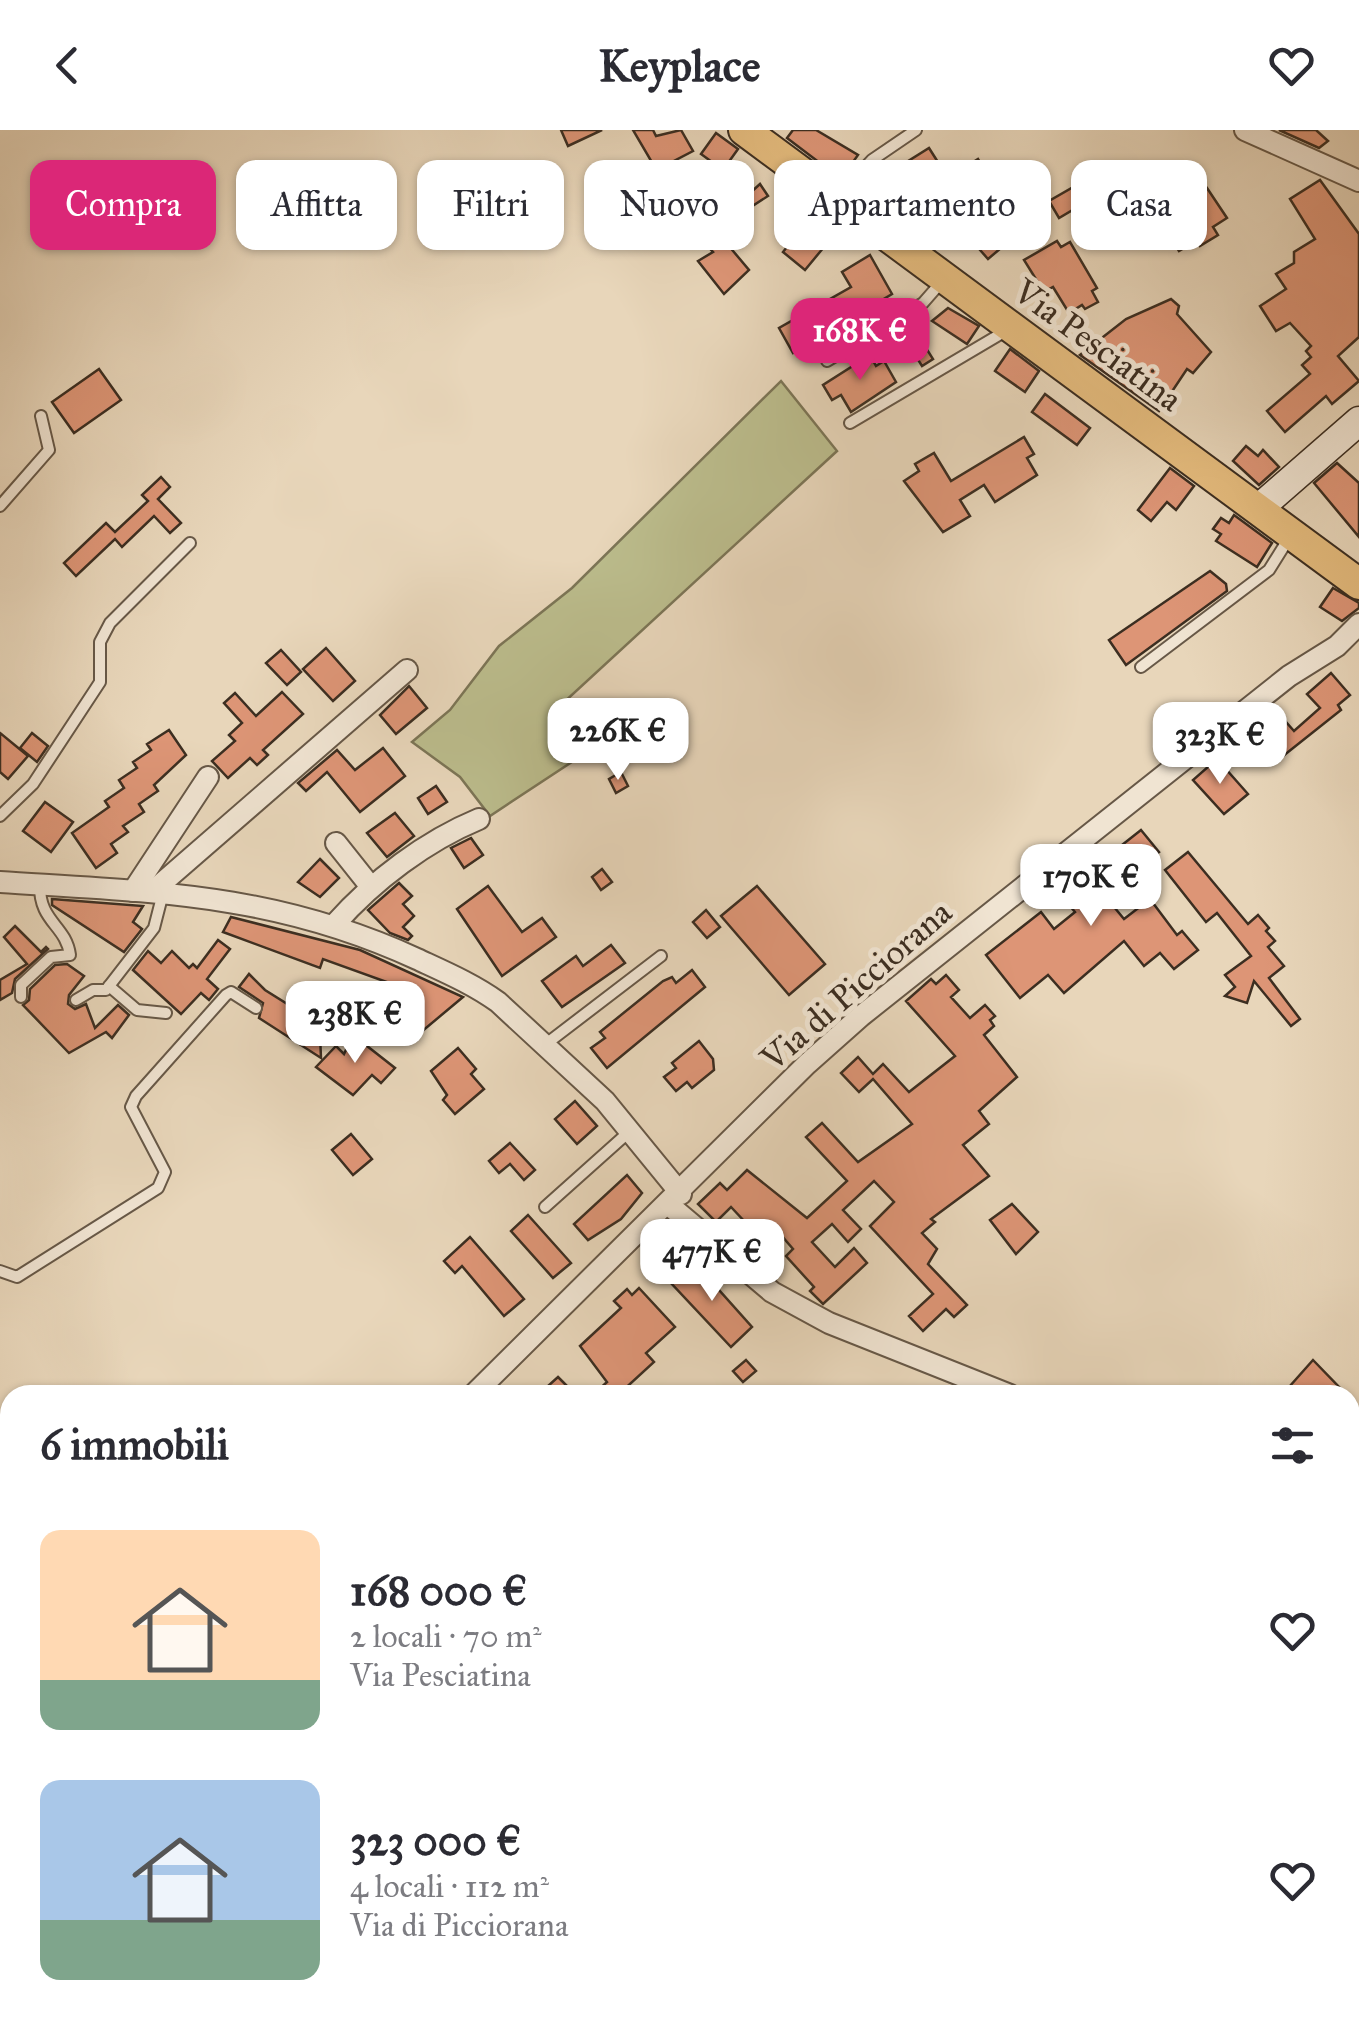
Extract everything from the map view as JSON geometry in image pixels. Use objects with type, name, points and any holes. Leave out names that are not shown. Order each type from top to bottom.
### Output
[{"type":"main road","name":"Via Pesciatina","points":[[744,130],[784,160]]},
{"type":"main road","name":"Via Pesciatina","points":[[904,250],[1359,584]]},
{"type":"street","points":[[1245,130],[1359,182]]},
{"type":"street","points":[[1258,510],[1359,420]]},
{"type":"street","name":"Via di Picciorana","points":[[484,1385],[861,1016],[1359,624]]},
{"type":"street","points":[[150,891],[406,670]]},
{"type":"street","points":[[150,891],[208,777]]},
{"type":"street","points":[[335,924],[371,888],[448,832],[480,819]]},
{"type":"street","points":[[336,843],[371,888]]},
{"type":"street","points":[[0,882],[150,891],[279,908],[335,924],[480,988],[546,1044],[630,1130],[675,1199],[772,1292],[829,1323],[985,1385]]},
{"type":"lane","points":[[872,160],[916,130]]},
{"type":"lane","points":[[827,361],[923,303],[944,279]]},
{"type":"lane","points":[[850,423],[1010,328]]},
{"type":"lane","points":[[0,506],[49,450],[41,416]]},
{"type":"lane","points":[[1141,667],[1269,570],[1292,533]]},
{"type":"lane","points":[[0,816],[33,784],[100,682],[100,642],[110,624],[190,543]]},
{"type":"lane","points":[[21,997],[21,985],[45,961],[70,955],[66,940],[40,906],[40,884]]},
{"type":"lane","points":[[76,1000],[109,986],[154,928],[150,891]]},
{"type":"lane","points":[[546,1044],[661,956]]},
{"type":"lane","points":[[109,986],[137,1010],[166,1013]]},
{"type":"lane","points":[[0,1271],[17,1277],[158,1188],[164,1172],[134,1120],[131,1107],[136,1096],[226,995],[232,992],[256,1008]]},
{"type":"lane","points":[[545,1207],[630,1130]]},
{"type":"green space","points":[[781,381],[837,451],[562,704],[590,750],[490,816],[460,777],[412,742],[450,710],[499,646],[572,588]]},
{"type":"building","points":[[561,130],[602,130],[568,146]]},
{"type":"building","points":[[633,130],[653,130],[656,136],[681,130],[693,151],[676,160],[651,160]]},
{"type":"building","points":[[793,130],[816,130],[858,155],[854,160],[816,160],[787,138]]},
{"type":"building","points":[[1279,130],[1316,130],[1328,141],[1319,148]]},
{"type":"building","points":[[716,133],[738,149],[730,160],[709,160],[701,154]]},
{"type":"building","points":[[929,148],[937,160],[910,160]]},
{"type":"building","points":[[1320,180],[1359,234],[1359,337],[1338,356],[1359,381],[1332,404],[1326,396],[1285,432],[1267,411],[1310,374],[1302,365],[1311,357],[1306,351],[1311,346],[1290,323],[1276,331],[1260,306],[1286,289],[1276,274],[1294,263],[1294,252],[1315,239],[1290,199]]},
{"type":"building","points":[[760,184],[768,196],[754,205],[754,189]]},
{"type":"building","points":[[1071,188],[1071,211],[1059,218],[1051,200]]},
{"type":"building","points":[[1207,188],[1227,218],[1213,227],[1218,235],[1207,242]]},
{"type":"building","points":[[1057,241],[1061,247],[1070,242],[1071,250],[1075,250],[1097,288],[1092,291],[1098,302],[1069,313],[1053,287],[1044,292],[1024,260],[1041,250],[1051,250],[1051,244]]},
{"type":"building","points":[[732,250],[749,270],[724,294],[698,261],[713,252]]},
{"type":"building","points":[[785,250],[822,250],[805,270]]},
{"type":"building","points":[[980,250],[999,250],[988,259]]},
{"type":"building","points":[[870,255],[892,294],[793,353],[779,328],[851,287],[842,272]]},
{"type":"building","points":[[1171,299],[1179,306],[1177,314],[1211,352],[1193,373],[1187,369],[1159,411],[1080,355],[1126,319]]},
{"type":"building","points":[[948,308],[979,326],[967,344],[932,321]]},
{"type":"building","points":[[921,340],[933,359],[922,366],[910,347]]},
{"type":"building","points":[[1010,349],[1039,371],[1025,392],[995,371]]},
{"type":"building","points":[[870,355],[876,366],[884,361],[896,382],[851,412],[841,395],[832,400],[823,385]]},
{"type":"building","points":[[99,369],[121,400],[74,433],[52,402]]},
{"type":"building","points":[[1045,394],[1090,428],[1077,445],[1032,412]]},
{"type":"building","points":[[1024,437],[1034,454],[1027,458],[1037,475],[995,502],[984,485],[960,500],[970,516],[943,532],[904,481],[919,471],[915,464],[934,453],[951,481]]},
{"type":"building","points":[[1246,446],[1258,456],[1263,450],[1279,467],[1259,485],[1233,461]]},
{"type":"building","points":[[1337,463],[1359,483],[1359,537],[1314,483]]},
{"type":"building","points":[[1170,468],[1194,486],[1176,510],[1167,502],[1151,521],[1138,510]]},
{"type":"building","points":[[161,477],[170,487],[158,499],[181,523],[170,533],[154,516],[122,547],[115,539],[76,576],[64,563],[106,523],[115,532],[148,501],[142,495]]},
{"type":"building","points":[[1234,515],[1272,543],[1257,567],[1216,541],[1221,534],[1213,529],[1221,518],[1229,523]]},
{"type":"building","points":[[1210,571],[1226,584],[1227,591],[1126,665],[1109,640]]},
{"type":"building","points":[[1333,588],[1359,603],[1359,608],[1342,621],[1320,607]]},
{"type":"building","points":[[326,648],[355,681],[333,701],[303,669]]},
{"type":"building","points":[[281,650],[301,672],[287,685],[266,663]]},
{"type":"building","points":[[1331,673],[1350,695],[1338,705],[1341,710],[1278,760],[1256,735],[1279,714],[1294,731],[1320,708],[1307,694]]},
{"type":"building","points":[[409,686],[427,708],[396,734],[380,715]]},
{"type":"building","points":[[282,692],[303,714],[263,750],[268,755],[257,765],[250,758],[228,778],[212,761],[235,741],[229,735],[242,723],[224,703],[235,693],[256,716]]},
{"type":"building","points":[[169,730],[186,755],[154,785],[158,791],[139,804],[144,812],[123,826],[128,832],[111,844],[117,853],[96,868],[72,833],[109,807],[105,801],[124,788],[119,780],[137,768],[133,762],[151,750],[147,744]]},
{"type":"building","points":[[0,733],[28,756],[8,779],[0,772]]},
{"type":"building","points":[[32,733],[48,746],[37,762],[20,748]]},
{"type":"building","points":[[383,748],[405,776],[360,812],[327,772],[306,791],[298,783],[337,750],[355,770]]},
{"type":"building","points":[[1217,759],[1248,794],[1224,814],[1193,780]]},
{"type":"building","points":[[621,772],[628,786],[616,793],[609,779]]},
{"type":"building","points":[[436,786],[447,802],[428,814],[418,798]]},
{"type":"building","points":[[45,802],[73,822],[51,852],[23,831]]},
{"type":"building","points":[[395,813],[414,836],[387,857],[367,833]]},
{"type":"building","points":[[1141,830],[1159,852],[1105,896],[1124,919],[1150,899],[1177,935],[1182,931],[1198,950],[1174,969],[1160,953],[1144,966],[1124,941],[1064,993],[1048,975],[1020,998],[986,955],[1041,912],[1054,929],[1075,912],[1060,894]]},
{"type":"building","points":[[471,838],[483,855],[464,868],[451,848]]},
{"type":"building","points":[[1188,852],[1248,924],[1258,915],[1269,928],[1266,931],[1275,941],[1268,947],[1284,966],[1269,978],[1300,1019],[1291,1026],[1254,981],[1247,1003],[1225,996],[1235,987],[1225,975],[1251,956],[1217,913],[1206,922],[1165,870]]},
{"type":"building","points":[[320,859],[339,878],[320,897],[298,882]]},
{"type":"building","points":[[602,869],[612,882],[601,890],[592,877]]},
{"type":"building","points":[[399,883],[412,896],[403,904],[414,916],[403,927],[412,936],[408,940],[390,933],[368,910]]},
{"type":"building","points":[[488,886],[522,932],[542,918],[556,937],[502,976],[457,909]]},
{"type":"building","points":[[757,886],[825,964],[789,995],[721,916]]},
{"type":"building","points":[[52,899],[143,906],[133,922],[142,929],[124,952],[52,905]]},
{"type":"building","points":[[706,910],[720,927],[707,938],[693,922]]},
{"type":"building","points":[[231,917],[360,950],[463,997],[414,1038],[395,1016],[420,994],[323,959],[320,968],[223,932]]},
{"type":"building","points":[[15,926],[41,952],[48,949],[15,979],[12,993],[0,1000],[0,980],[27,964],[4,937]]},
{"type":"building","points":[[218,940],[230,949],[207,979],[218,989],[209,1000],[201,993],[181,1014],[133,970],[148,951],[161,963],[172,951],[189,968],[193,964],[197,968]]},
{"type":"building","points":[[611,945],[625,963],[562,1007],[542,981],[576,956],[583,966]]},
{"type":"building","points":[[67,964],[84,976],[69,995],[68,1004],[75,1009],[86,1004],[95,1028],[118,1005],[129,1015],[112,1038],[106,1032],[69,1053],[23,1005],[29,1000],[30,989],[55,965]]},
{"type":"building","points":[[692,970],[705,987],[607,1068],[591,1048],[605,1038],[600,1032],[663,981],[672,977],[676,983]]},
{"type":"building","points":[[249,974],[265,990],[308,1017],[297,1036],[320,1035],[321,1058],[259,1018],[263,1003],[239,987]]},
{"type":"building","points":[[946,975],[959,990],[951,997],[970,1018],[985,1005],[995,1016],[990,1020],[994,1026],[984,1035],[1017,1077],[979,1111],[989,1124],[963,1145],[989,1176],[931,1219],[935,1222],[922,1233],[937,1249],[928,1264],[967,1305],[954,1317],[946,1309],[923,1331],[909,1316],[933,1294],[870,1226],[894,1202],[874,1181],[843,1210],[861,1229],[848,1242],[832,1224],[812,1242],[835,1267],[854,1248],[867,1263],[823,1304],[810,1291],[814,1287],[786,1256],[793,1249],[774,1227],[761,1239],[731,1207],[716,1222],[698,1204],[720,1183],[727,1190],[747,1170],[807,1218],[847,1181],[806,1137],[822,1123],[858,1162],[912,1124],[873,1079],[859,1092],[841,1073],[858,1057],[873,1074],[883,1064],[909,1092],[955,1056],[906,1001],[931,979],[936,984]]},
{"type":"building","points":[[353,1035],[395,1068],[381,1083],[372,1075],[353,1095],[316,1067],[336,1046],[344,1054]]},
{"type":"building","points":[[699,1041],[713,1059],[714,1070],[692,1088],[687,1082],[676,1091],[664,1077],[676,1068],[672,1063]]},
{"type":"building","points":[[458,1048],[476,1069],[471,1074],[484,1089],[455,1114],[443,1100],[447,1095],[431,1071]]},
{"type":"building","points":[[575,1101],[597,1126],[577,1144],[555,1119]]},
{"type":"building","points":[[351,1134],[372,1159],[353,1175],[332,1150]]},
{"type":"building","points":[[510,1143],[535,1170],[524,1180],[510,1164],[499,1173],[489,1161]]},
{"type":"building","points":[[627,1175],[642,1193],[621,1219],[588,1240],[574,1224]]},
{"type":"building","points":[[1012,1204],[1038,1232],[1016,1254],[990,1220]]},
{"type":"building","points":[[528,1215],[571,1263],[553,1278],[511,1231]]},
{"type":"building","points":[[470,1237],[524,1299],[504,1316],[462,1266],[455,1273],[444,1261]]},
{"type":"building","points":[[694,1262],[752,1327],[731,1347],[671,1283]]},
{"type":"building","points":[[639,1288],[675,1327],[646,1353],[654,1362],[629,1385],[604,1385],[607,1382],[580,1346],[621,1308],[614,1301],[627,1289],[632,1295]]},
{"type":"building","points":[[746,1360],[756,1371],[743,1382],[733,1371]]},
{"type":"building","points":[[1313,1360],[1337,1385],[1291,1385]]},
{"type":"building","points":[[558,1377],[566,1385],[549,1385]]}]
